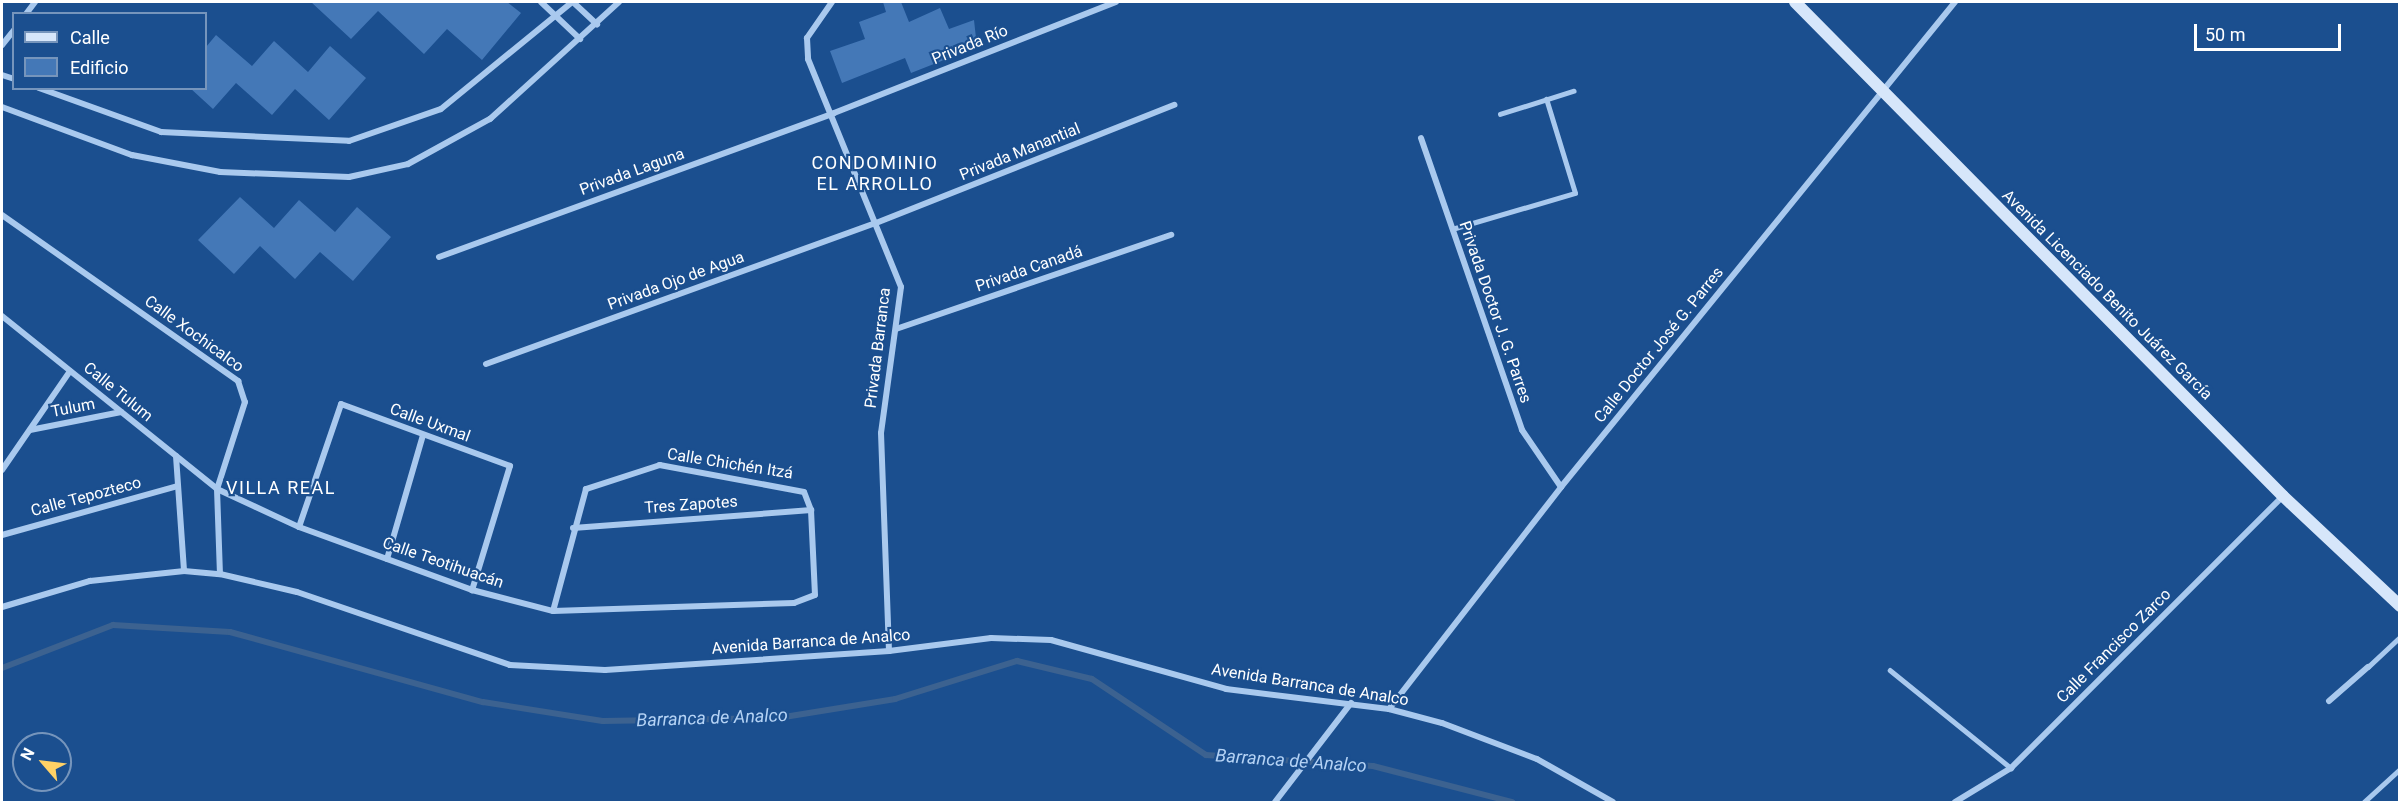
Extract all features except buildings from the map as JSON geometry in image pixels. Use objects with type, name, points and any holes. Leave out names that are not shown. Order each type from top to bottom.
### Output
[{"type":"main road","name":"Avenida Licenciado Benito Juárez García","points":[[1796,2],[1882,92],[2283,496],[2400,606]]},
{"type":"street","points":[[541,2],[580,39]]},
{"type":"street","points":[[45,90],[162,132],[349,141],[441,109],[573,2],[597,24]]},
{"type":"street","points":[[2,108],[132,155],[220,172],[349,177],[408,164],[490,119],[619,2]]},
{"type":"street","name":"Privada Barranca","points":[[832,2],[807,38],[808,60],[834,113],[901,287],[881,433],[889,651]]},
{"type":"street","name":"Privada Río","points":[[834,113],[1116,2]]},
{"type":"street","name":"Calle Doctor José G. Parres","points":[[1389,709],[1561,487],[1955,2]]},
{"type":"street","points":[[2,45],[12,32]]},
{"type":"street","name":"Privada Manantial","points":[[876,223],[1174,105]]},
{"type":"street","name":"Privada Laguna","points":[[439,257],[834,113]]},
{"type":"street","name":"Privada Doctor J. G. Parres","points":[[1420,138],[1522,430],[1561,487]]},
{"type":"street","name":"Calle Xochicalco","points":[[2,215],[238,381],[245,402],[217,489],[220,574]]},
{"type":"street","name":"Privada Ojo de Agua","points":[[486,364],[876,223]]},
{"type":"street","name":"Privada Canadá","points":[[896,329],[1171,235]]},
{"type":"street","name":"Calle Tulum","points":[[2,318],[217,489]]},
{"type":"street","points":[[2,470],[70,371]]},
{"type":"street","name":"Calle Uxmal","points":[[299,527],[340,404],[510,466],[471,590]]},
{"type":"street","name":"Tulum","points":[[30,430],[121,412]]},
{"type":"street","points":[[387,559],[423,435]]},
{"type":"street","points":[[176,456],[184,571]]},
{"type":"street","name":"Calle Chichén Itzá","points":[[573,528],[586,489],[660,465],[790,485],[804,492],[811,510]]},
{"type":"street","name":"Calle Tepozteco","points":[[2,536],[177,486]]},
{"type":"street","name":"Calle Teotihuacán","points":[[217,489],[299,527],[471,590],[554,611],[794,603],[815,595],[811,510]]},
{"type":"street","name":"Calle Francisco Zarco","points":[[1955,802],[2011,768],[2283,496]]},
{"type":"street","name":"Tres Zapotes","points":[[573,528],[811,510]]},
{"type":"street","points":[[554,611],[573,528]]},
{"type":"street","name":"Avenida Barranca de Analco","points":[[2,607],[90,581],[184,571],[220,574],[297,592],[510,665],[605,670],[889,651],[990,638],[1051,640],[1226,689],[1389,709],[1537,759],[1613,802]]},
{"type":"street","points":[[2329,701],[2368,667]]},
{"type":"street","points":[[1275,802],[1351,703]]},
{"type":"lane","points":[[1500,114],[1574,91]]},
{"type":"lane","points":[[1452,229],[1575,193],[1546,99]]},
{"type":"lane","points":[[2368,667],[2400,637]]},
{"type":"lane","points":[[1890,670],[2011,768]]},
{"type":"lane","points":[[2364,802],[2400,769]]},
{"type":"waterway","name":"Barranca de Analco","points":[[2,668],[113,625],[230,632],[483,702],[603,721],[778,718],[895,699],[1017,661],[1092,679],[1206,755],[1373,766],[1512,802]]},
{"type":"district","name":"CONDOMINIO EL ARROLLO","points":[[875,174]]},
{"type":"district","name":"VILLA REAL","points":[[281,488]]}]
